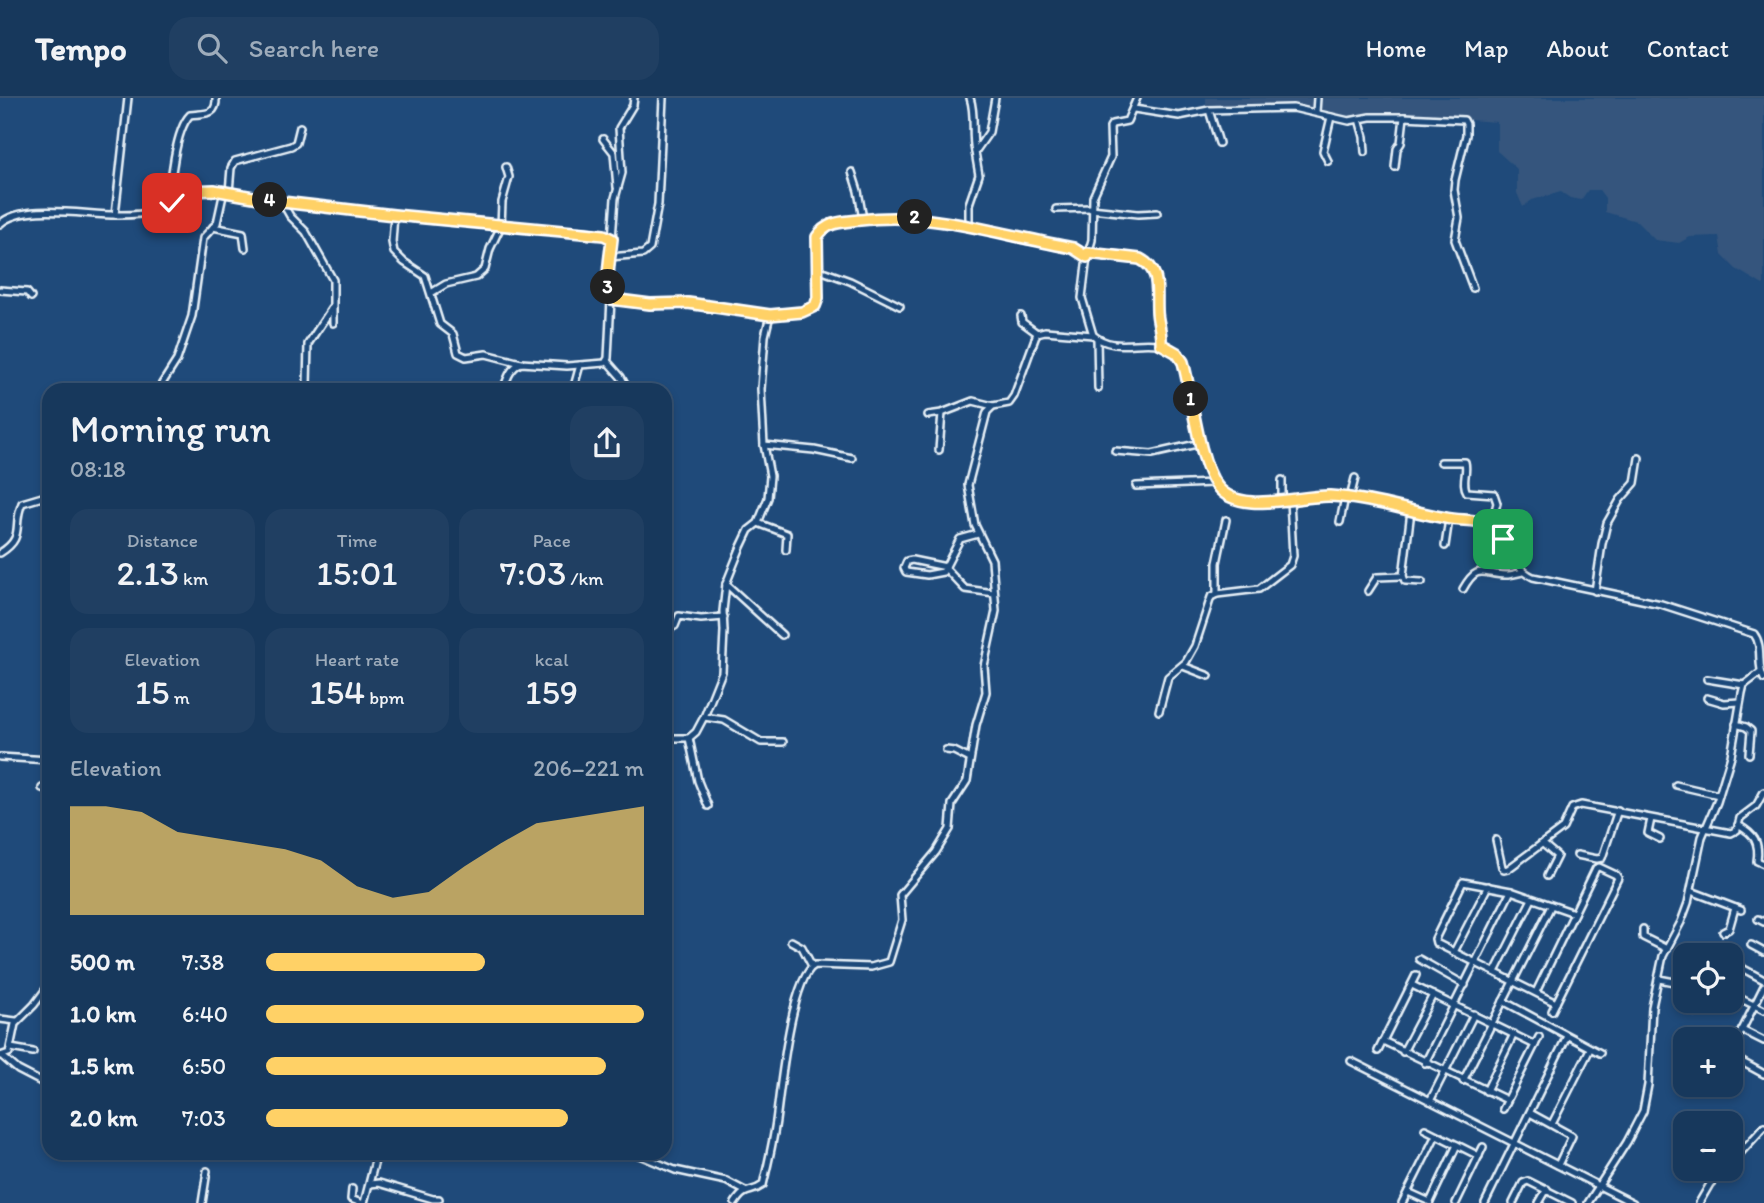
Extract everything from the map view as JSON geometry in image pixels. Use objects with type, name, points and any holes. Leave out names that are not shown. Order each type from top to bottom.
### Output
[{"type":"street","points":[[115,215],[128,98]]},
{"type":"street","points":[[172,203],[171,185],[183,125],[190,115],[209,114],[214,111],[216,98]]},
{"type":"street","points":[[624,383],[607,361],[611,299],[608,290],[615,198],[622,173],[619,128],[634,98]]},
{"type":"street","points":[[610,257],[643,254],[650,248],[658,204],[663,98]]},
{"type":"street","points":[[969,226],[969,204],[979,175],[971,137],[973,116],[970,98]]},
{"type":"street","points":[[975,152],[989,132],[995,98]]},
{"type":"street","points":[[1098,388],[1095,337],[1082,298],[1087,255],[1093,240],[1091,208],[1097,184],[1111,157],[1112,124],[1127,121],[1137,98]]},
{"type":"street","points":[[1316,112],[1317,98]]},
{"type":"street","points":[[1134,109],[1179,116],[1209,110],[1283,108],[1316,112],[1349,121],[1404,117],[1464,120],[1464,147],[1454,190],[1459,218],[1455,240],[1473,288]]},
{"type":"street","points":[[1209,110],[1219,143]]},
{"type":"street","points":[[1328,161],[1323,151],[1331,117]]},
{"type":"street","points":[[1395,167],[1404,117]]},
{"type":"street","points":[[1359,119],[1365,152]]},
{"type":"street","points":[[162,383],[177,360],[192,316],[203,238],[218,221],[231,168],[235,161],[291,146],[296,143],[300,127]]},
{"type":"street","points":[[603,139],[614,153],[618,190]]},
{"type":"street","points":[[432,292],[482,273],[501,226],[502,202],[509,177],[506,167]]},
{"type":"street","points":[[852,172],[863,219]]},
{"type":"street","points":[[0,224],[7,218],[23,214],[54,211],[148,214],[172,203],[187,192],[198,189],[394,215],[597,234],[612,239]]},
{"type":"street","points":[[282,202],[290,216],[306,232],[333,280],[333,323]]},
{"type":"street","points":[[1056,209],[1091,208],[1138,214],[1157,213]]},
{"type":"street","points":[[394,215],[394,252],[421,272],[432,292],[439,324],[453,334],[456,340],[455,350],[462,357],[486,354],[521,363],[580,365],[607,361]]},
{"type":"street","points":[[611,299],[650,304],[688,303],[770,315],[802,312],[815,306],[818,298],[817,237],[822,228],[863,219],[915,217],[945,220],[1079,250],[1087,255],[1140,259],[1152,269],[1157,283],[1161,344]]},
{"type":"street","points":[[214,227],[243,233],[245,248]]},
{"type":"street","points":[[817,270],[850,281],[900,306]]},
{"type":"street","points":[[0,290],[27,292],[31,297]]},
{"type":"street","points":[[307,383],[308,344],[333,306]]},
{"type":"street","points":[[672,739],[689,738],[696,732],[722,672],[726,584],[749,530],[758,523],[768,498],[770,486],[764,445],[761,389],[765,336],[770,315]]},
{"type":"street","points":[[1021,316],[1022,322],[1037,333]]},
{"type":"street","points":[[1037,333],[1045,331],[1095,337],[1130,345],[1161,344],[1177,353],[1183,362],[1201,443],[1214,483],[1224,494],[1238,500],[1282,501],[1325,496],[1348,497],[1411,512],[1491,525],[1503,539],[1514,561],[1523,572],[1533,577],[1661,604],[1751,633],[1758,639],[1762,676],[1744,685],[1707,679]]},
{"type":"street","points":[[928,415],[942,413],[973,401],[993,405],[1006,404],[1014,396],[1037,333]]},
{"type":"street","points":[[506,383],[516,365],[521,363]]},
{"type":"street","points":[[575,383],[580,365]]},
{"type":"street","points":[[812,966],[871,967],[889,962],[902,920],[900,895],[936,852],[950,829],[952,804],[967,781],[986,692],[984,666],[995,618],[990,554],[978,534],[968,485],[987,412],[993,405]]},
{"type":"street","points":[[939,450],[942,413]]},
{"type":"street","points":[[1115,451],[1152,454],[1201,443]]},
{"type":"street","points":[[764,445],[814,450],[852,458]]},
{"type":"street","points":[[1595,591],[1607,523],[1620,500],[1635,483],[1639,457]]},
{"type":"street","points":[[1441,462],[1465,462],[1464,488],[1467,492],[1494,494],[1497,503],[1491,525]]},
{"type":"street","points":[[1340,522],[1355,478]]},
{"type":"street","points":[[1282,480],[1282,501]]},
{"type":"street","points":[[1136,486],[1214,483]]},
{"type":"street","points":[[0,553],[14,543],[22,503],[42,497]]},
{"type":"street","points":[[1159,710],[1168,677],[1182,666],[1197,641],[1209,600],[1217,594],[1259,589],[1290,565],[1293,556],[1290,500]]},
{"type":"street","points":[[1411,512],[1403,576],[1405,580],[1422,582]]},
{"type":"street","points":[[1445,546],[1450,519]]},
{"type":"street","points":[[1217,594],[1217,563],[1226,520]]},
{"type":"street","points":[[758,523],[787,534],[786,550]]},
{"type":"street","points":[[978,534],[960,539],[946,567],[943,572],[934,575],[906,572],[904,568],[907,561],[912,560],[946,567],[965,589],[995,593]]},
{"type":"street","points":[[1463,589],[1468,580],[1478,573],[1488,571],[1505,575],[1523,572]]},
{"type":"street","points":[[1368,591],[1377,577],[1403,576]]},
{"type":"street","points":[[726,584],[782,635]]},
{"type":"street","points":[[672,627],[681,615],[701,619],[724,617]]},
{"type":"street","points":[[1182,666],[1209,676]]},
{"type":"street","points":[[1588,1203],[1627,1142],[1643,1111],[1651,1052],[1652,1013],[1663,956],[1681,922],[1691,891],[1704,828],[1719,795],[1731,756],[1744,685]]},
{"type":"street","points":[[1707,698],[1724,703],[1740,702]]},
{"type":"street","points":[[704,717],[724,720],[761,742],[783,742]]},
{"type":"street","points":[[1736,724],[1751,731],[1748,754]]},
{"type":"street","points":[[689,738],[698,781],[708,806]]},
{"type":"street","points":[[946,750],[970,759]]},
{"type":"street","points":[[0,757],[42,760]]},
{"type":"street","points":[[1676,785],[1719,795]]},
{"type":"street","points":[[1496,840],[1504,870],[1563,828],[1571,810],[1577,805],[1618,810],[1731,834],[1737,830],[1740,818],[1756,806],[1764,792]]},
{"type":"street","points":[[1577,855],[1602,858],[1618,810]]},
{"type":"street","points":[[1651,819],[1648,833],[1660,839]]},
{"type":"street","points":[[1738,825],[1758,842],[1757,861],[1764,864]]},
{"type":"street","points":[[1543,844],[1557,856],[1547,876]]},
{"type":"street","points":[[1536,992],[1596,868],[1616,875],[1618,878],[1552,1012]]},
{"type":"street","points":[[1556,1003],[1434,941],[1463,882],[1511,891],[1574,913]]},
{"type":"street","points":[[1454,952],[1488,886]]},
{"type":"street","points":[[1425,1063],[1511,891]]},
{"type":"street","points":[[1691,891],[1738,909],[1729,929],[1723,932]]},
{"type":"street","points":[[1495,972],[1532,899]]},
{"type":"street","points":[[1463,1081],[1551,906]]},
{"type":"street","points":[[1643,929],[1643,937],[1667,949]]},
{"type":"street","points":[[791,942],[802,947],[812,966]]},
{"type":"street","points":[[1751,945],[1764,951]]},
{"type":"street","points":[[1419,959],[1465,985]]},
{"type":"street","points":[[735,1203],[745,1191],[763,1185],[788,1034],[795,1006],[812,966]]},
{"type":"street","points":[[1743,969],[1764,980]]},
{"type":"street","points":[[1378,1051],[1416,975]]},
{"type":"street","points":[[1659,979],[1673,982]]},
{"type":"street","points":[[1412,985],[1535,1045]]},
{"type":"street","points":[[1743,1028],[1764,986]]},
{"type":"street","points":[[1,1056],[7,1055],[11,1048],[16,1021],[42,994]]},
{"type":"street","points":[[1403,1052],[1433,995]]},
{"type":"street","points":[[1743,1000],[1764,1010]]},
{"type":"street","points":[[1503,1001],[1600,1053]]},
{"type":"street","points":[[1430,1101],[1474,1014]]},
{"type":"street","points":[[0,1019],[16,1021]]},
{"type":"street","points":[[1743,1030],[1764,1041]]},
{"type":"street","points":[[1486,1091],[1514,1034]]},
{"type":"street","points":[[1503,1109],[1539,1037]]},
{"type":"street","points":[[1485,1203],[1567,1037]]},
{"type":"street","points":[[1383,1041],[1507,1100]]},
{"type":"street","points":[[11,1048],[33,1052]]},
{"type":"street","points":[[1552,1124],[1590,1049]]},
{"type":"street","points":[[1,1056],[18,1070],[42,1082]]},
{"type":"street","points":[[1351,1061],[1633,1203]]},
{"type":"street","points":[[1743,1061],[1764,1074]]},
{"type":"street","points":[[1530,1113],[1572,1136],[1558,1165]]},
{"type":"street","points":[[1743,1150],[1764,1127]]},
{"type":"street","points":[[1425,1129],[1479,1156]]},
{"type":"street","points":[[1402,1203],[1436,1135]]},
{"type":"street","points":[[1408,1192],[1431,1203],[1457,1145]]},
{"type":"street","points":[[1456,1203],[1483,1147]]},
{"type":"street","points":[[352,1189],[350,1197],[362,1203],[375,1160]]},
{"type":"street","points":[[651,1160],[675,1170],[726,1181],[745,1191]]},
{"type":"street","points":[[202,1203],[207,1171]]},
{"type":"street","points":[[1513,1203],[1525,1181],[1547,1189],[1569,1202]]},
{"type":"street","points":[[1699,1203],[1713,1181]]},
{"type":"street","points":[[370,1184],[379,1183],[439,1199]]},
{"type":"street","points":[[1539,1203],[1547,1189]]},
{"type":"shaded area","points":[[1206,98],[1764,98],[1764,284],[1736,269],[1722,255],[1719,236],[1690,237],[1679,243],[1655,240],[1636,221],[1605,212],[1605,198],[1599,190],[1588,190],[1581,200],[1570,198],[1561,192],[1532,200],[1523,207],[1517,193],[1517,169],[1497,151],[1497,122],[1427,117],[1346,118],[1317,109],[1277,105],[1206,109]]},
{"type":"route","points":[[172,203],[187,192],[198,189],[214,190],[282,202],[394,215],[604,235],[612,239],[608,270],[611,299],[650,304],[688,303],[770,315],[802,312],[815,306],[818,298],[817,237],[822,228],[837,223],[891,216],[945,220],[1026,240],[1073,248],[1087,257],[1088,253],[1140,259],[1147,263],[1156,275],[1161,344],[1167,345],[1181,357],[1207,464],[1214,483],[1224,494],[1248,501],[1345,497],[1450,519],[1485,523],[1494,527],[1503,539]]}]
